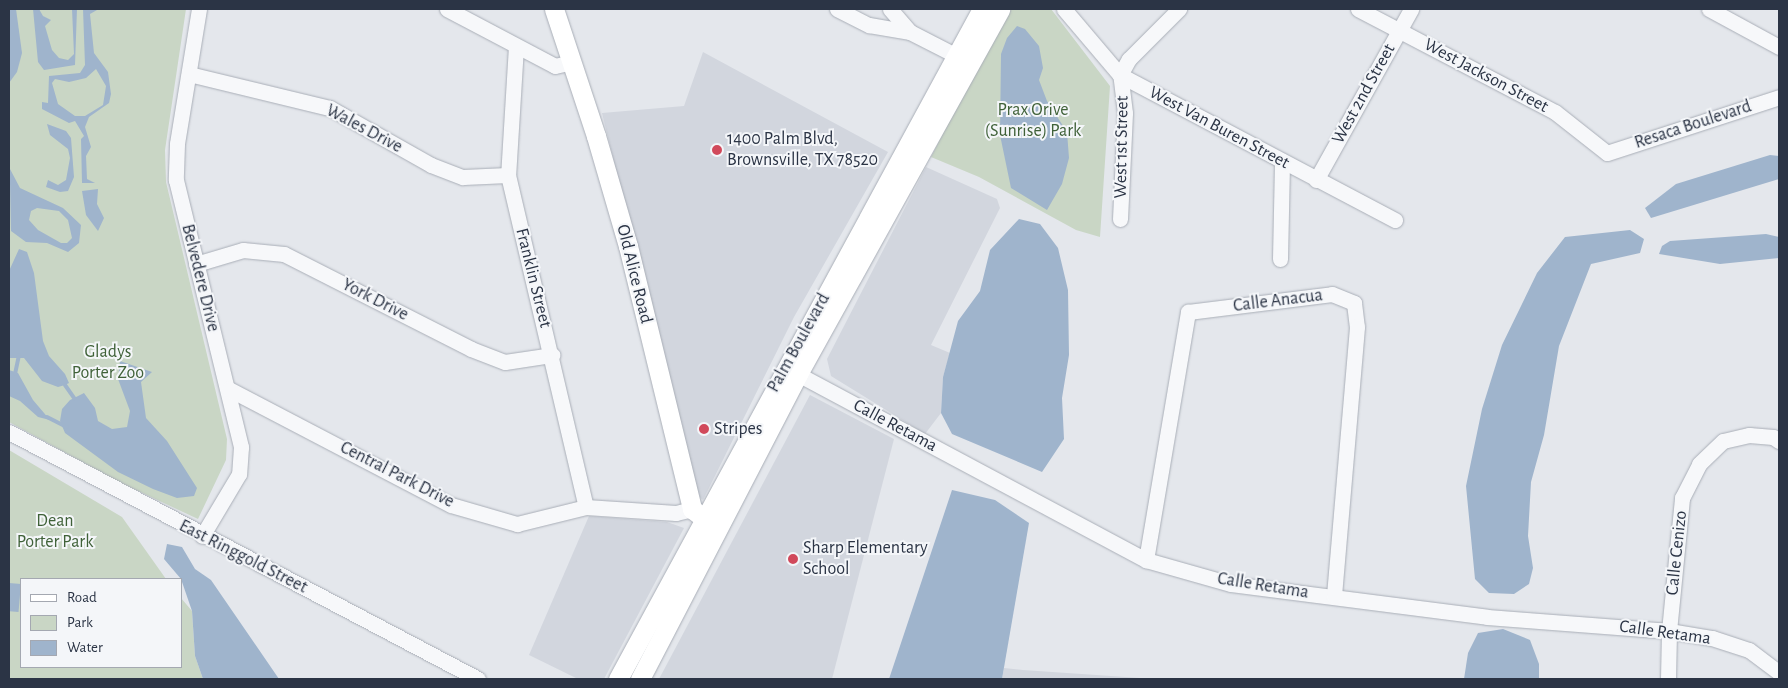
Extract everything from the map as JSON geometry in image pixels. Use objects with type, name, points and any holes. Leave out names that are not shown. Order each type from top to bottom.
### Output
[{"type":"main road","name":"Old Alice Road","points":[[554,9],[628,246],[707,517]]},
{"type":"main road","name":"Palm Boulevard","points":[[792,370],[982,9]]},
{"type":"main road","name":"Palm Boulevard","points":[[618,679],[707,517],[1000,9]]},
{"type":"main road","name":"Palm Boulevard","points":[[640,679],[707,517]]},
{"type":"street","name":"Belvedere Drive","points":[[199,9],[177,144],[176,180],[229,388],[241,447],[239,474],[202,536]]},
{"type":"street","points":[[447,9],[555,66],[572,62]]},
{"type":"street","points":[[837,9],[869,25],[910,32],[957,56]]},
{"type":"street","points":[[890,9],[910,32]]},
{"type":"street","name":"West Van Buren Street","points":[[1064,9],[1120,75],[1395,220]]},
{"type":"street","name":"West 1st Street","points":[[1120,220],[1125,113],[1120,75],[1129,59],[1179,9]]},
{"type":"street","name":"West Jackson Street","points":[[1358,9],[1554,112],[1607,153]]},
{"type":"street","name":"West 2nd Street","points":[[1316,180],[1411,9]]},
{"type":"street","points":[[1709,9],[1779,47]]},
{"type":"street","name":"Franklin Street","points":[[516,46],[508,175],[552,355],[586,507]]},
{"type":"street","name":"Wales Drive","points":[[189,74],[330,108],[431,165],[463,177],[508,175]]},
{"type":"street","name":"Resaca Boulevard","points":[[1607,153],[1779,97]]},
{"type":"street","points":[[1280,258],[1282,162]]},
{"type":"street","name":"York Drive","points":[[196,264],[243,250],[284,254],[471,349],[505,362],[552,355]]},
{"type":"street","name":"Calle Anacua","points":[[1146,560],[1188,312],[1332,294],[1354,303],[1357,327],[1334,596]]},
{"type":"street","name":"Calle Retama","points":[[792,370],[1146,560],[1231,584],[1487,617],[1669,631],[1712,638],[1748,650],[1779,674]]},
{"type":"street","name":"Central Park Drive","points":[[229,388],[451,505],[516,524],[586,507],[707,517]]},
{"type":"street","name":"East Ringgold Street","points":[[9,432],[202,536],[478,679]]},
{"type":"street","name":"Calle Cenizo","points":[[1668,679],[1669,631],[1682,498],[1699,464],[1723,441],[1749,435],[1773,437],[1779,441]]},
{"type":"shaded area","points":[[703,52],[888,152],[794,317],[703,500],[696,494],[602,113],[684,106]]},
{"type":"shaded area","points":[[926,167],[997,199],[1000,208],[931,345],[950,353],[943,377],[941,413],[925,434],[831,376],[827,359]]},
{"type":"shaded area","name":"Sharp Elementary School","points":[[810,395],[894,439],[832,679],[659,679]]},
{"type":"shaded area","points":[[589,516],[667,522],[684,528],[604,679],[578,679],[529,655]]},
{"type":"shaded area","points":[[1004,668],[1023,670],[1155,679],[1002,679]]},
{"type":"green space","name":"Gladys Porter Zoo","points":[[9,9],[186,9],[165,150],[166,182],[227,439],[226,460],[198,519],[119,482],[9,422]]},
{"type":"green space","name":"Prax Orive (Sunrise) Park","points":[[1005,9],[1051,9],[1110,86],[1100,237],[1076,230],[979,177],[931,157]]},
{"type":"green space","name":"Dean Porter Park","points":[[9,450],[122,517],[165,578],[20,578],[20,668],[182,668],[182,599],[192,611],[195,656],[203,679],[9,679]]},
{"type":"water","points":[[9,9],[16,9],[22,53],[17,72],[9,83]]},
{"type":"water","points":[[33,9],[39,9],[43,16],[51,20],[45,26],[52,50],[59,58],[68,60],[74,54],[72,9],[77,9],[75,65],[44,70],[38,62]]},
{"type":"water","points":[[83,9],[127,9],[97,10],[90,14],[94,53],[108,72],[111,94],[109,103],[89,117],[85,127],[91,147],[86,156],[87,179],[95,183],[82,183],[81,139],[84,136],[75,121],[69,123],[42,109],[42,102],[48,103],[49,76],[80,73],[85,65]],"holes":[[[96,69],[106,86],[103,105],[85,116],[75,116],[58,104],[52,83],[55,79],[69,82],[86,78]]]},
{"type":"water","points":[[1017,26],[1025,29],[1039,46],[1043,68],[1039,80],[1047,101],[1067,132],[1069,158],[1062,184],[1047,210],[1011,188],[1000,135],[1001,54],[1007,38]]},
{"type":"water","points":[[47,124],[66,131],[71,138],[74,177],[68,191],[60,192],[46,187],[48,180],[58,185],[66,180],[70,158],[68,149],[50,135]]},
{"type":"water","points":[[9,136],[10,169],[20,188],[63,208],[81,225],[79,243],[68,252],[47,243],[26,242],[11,231]],"holes":[[[37,208],[59,211],[68,220],[72,238],[67,243],[61,243],[38,230],[29,220],[31,211]]]},
{"type":"water","points":[[1770,155],[1779,156],[1779,179],[1651,218],[1645,208],[1676,184]]},
{"type":"water","points":[[98,189],[97,204],[104,218],[98,231],[86,215],[82,191]]},
{"type":"water","points":[[1019,219],[1040,224],[1058,248],[1068,290],[1069,355],[1062,398],[1064,439],[1042,472],[952,434],[941,413],[943,377],[958,321],[980,291],[990,250]]},
{"type":"water","points":[[1630,230],[1644,239],[1640,253],[1591,264],[1559,346],[1544,435],[1531,482],[1528,536],[1533,568],[1529,584],[1514,594],[1489,593],[1475,579],[1466,486],[1482,409],[1502,345],[1537,273],[1565,237]]},
{"type":"water","points":[[1766,234],[1779,237],[1779,258],[1720,264],[1659,254],[1662,246],[1670,241]]},
{"type":"water","points":[[19,249],[27,252],[34,273],[43,341],[49,356],[65,374],[69,383],[65,385],[58,387],[42,381],[24,358],[9,358],[9,271]]},
{"type":"water","points":[[120,361],[152,372],[141,382],[146,418],[167,441],[197,488],[194,496],[177,498],[118,472],[65,433],[60,421],[62,409],[70,400],[84,393],[95,408],[98,421],[112,429],[127,427],[130,411],[118,379]]},
{"type":"water","points":[[9,370],[18,373],[33,400],[50,420],[38,417],[20,401],[9,396]]},
{"type":"water","points":[[952,490],[995,500],[1029,523],[1002,679],[889,679]]},
{"type":"water","points":[[167,544],[182,547],[195,569],[211,580],[279,679],[203,679],[195,656],[192,611],[182,578],[164,559]]},
{"type":"water","points":[[9,583],[20,584],[19,612],[9,611]]},
{"type":"water","points":[[1503,629],[1530,640],[1539,664],[1539,679],[1464,679],[1468,653],[1478,633]]},
{"type":"waterway","points":[[15,374],[19,355]]},
{"type":"waterway","points":[[65,385],[74,398]]},
{"type":"waterway","points":[[47,417],[67,427]]},
{"type":"place","name":"1400 Palm Blvd, Brownsville, TX 78520","points":[[717,150]]},
{"type":"place","name":"Stripes","points":[[704,429]]},
{"type":"place","name":"Sharp Elementary School","points":[[793,559]]}]
